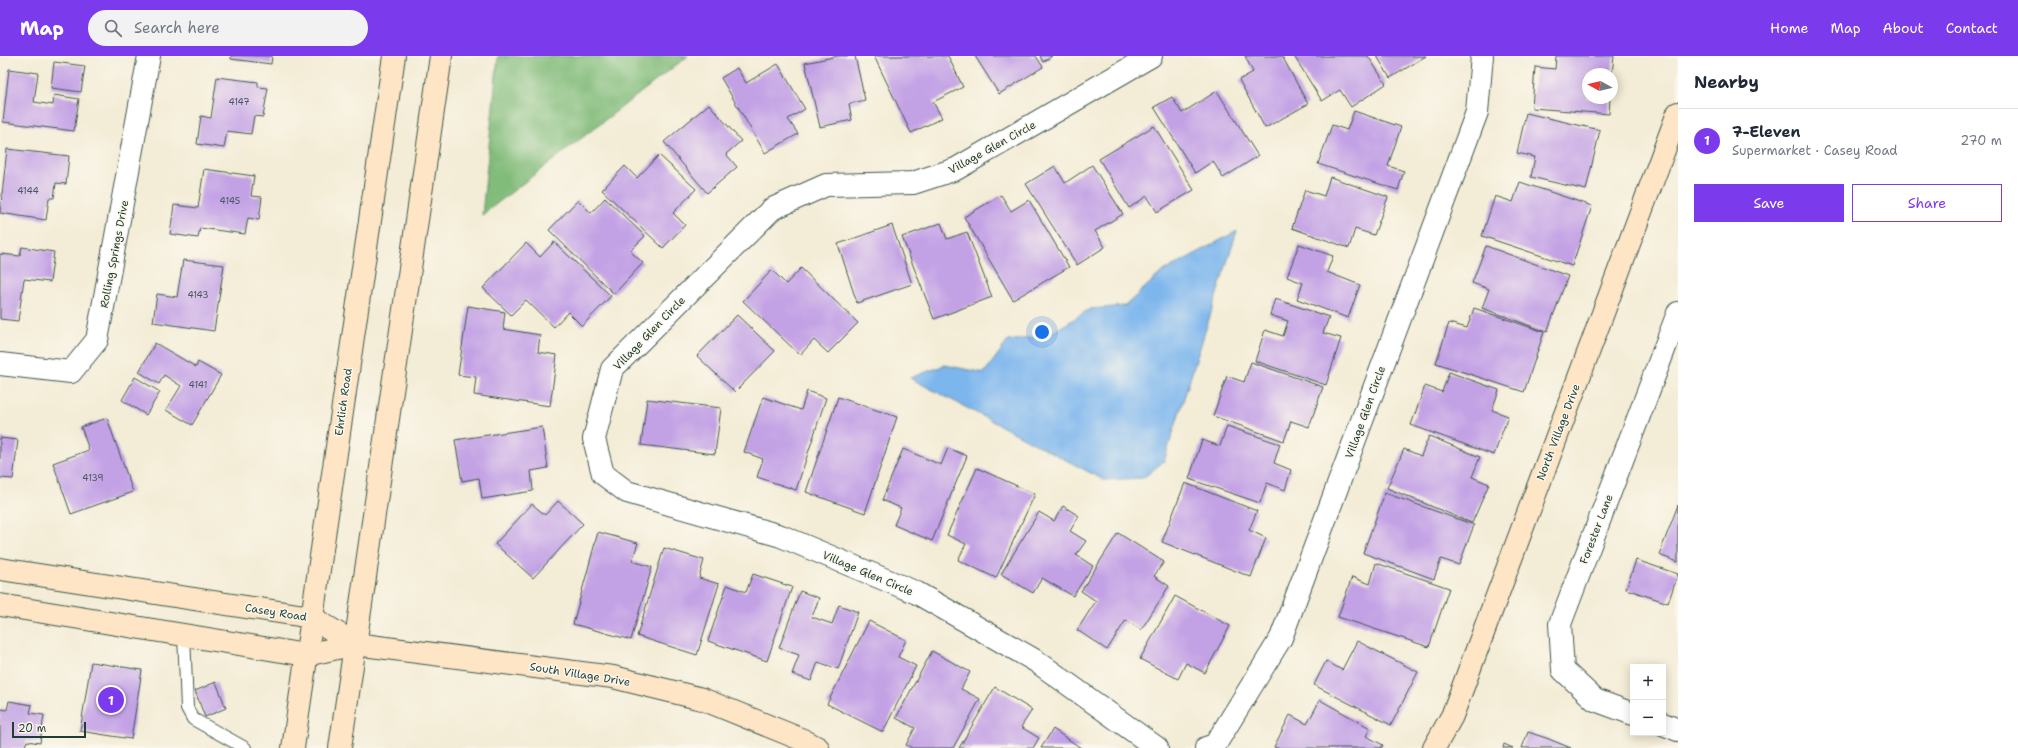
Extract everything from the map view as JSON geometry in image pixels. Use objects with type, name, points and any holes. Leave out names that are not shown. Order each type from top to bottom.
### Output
[{"type":"street","name":"Rolling Springs Drive","points":[[0,364],[71,372],[97,340],[149,56]]},
{"type":"street","name":"Ehrlich Road","points":[[293,748],[394,56]]},
{"type":"street","points":[[340,748],[441,56]]},
{"type":"street","name":"Village Glen Circle","points":[[1152,56],[956,170],[912,183],[826,185],[772,209],[612,369],[594,439],[603,474],[627,492],[781,536],[917,593],[1036,661],[1157,748]]},
{"type":"street","name":"Village Glen Circle","points":[[1206,748],[1215,744],[1281,638],[1477,112],[1482,56]]},
{"type":"street","name":"North Village Drive","points":[[1434,748],[1452,716],[1678,113]]},
{"type":"street","name":"Forester Lane","points":[[1630,713],[1595,700],[1563,670],[1560,624],[1678,313]]},
{"type":"street","name":"Casey Road","points":[[0,569],[311,617],[355,644]]},
{"type":"street","points":[[0,604],[306,655],[355,644]]},
{"type":"street","name":"South Village Drive","points":[[355,644],[613,677],[702,699],[818,748]]},
{"type":"street","points":[[1666,725],[1678,730]]},
{"type":"lane","points":[[184,634],[187,708],[193,719],[245,748]]},
{"type":"green space","points":[[498,56],[688,56],[482,215]]},
{"type":"water","points":[[1237,231],[1164,461],[1143,478],[1104,480],[910,378],[945,365],[984,373],[1008,341],[1048,335],[1090,309],[1125,306],[1162,272]]},
{"type":"building","points":[[231,56],[272,56],[271,64],[231,59]]},
{"type":"building","points":[[838,56],[855,56],[865,100],[849,104],[852,120],[820,127],[805,63]]},
{"type":"building","points":[[874,56],[948,56],[963,87],[933,102],[942,118],[911,133]]},
{"type":"building","points":[[975,56],[1036,56],[1043,67],[999,94]]},
{"type":"building","points":[[1040,56],[1052,56],[1043,62]]},
{"type":"building","points":[[1245,56],[1282,56],[1308,104],[1265,128],[1239,80],[1253,72]]},
{"type":"building","points":[[1294,56],[1368,56],[1386,84],[1351,107],[1340,90],[1322,101]]},
{"type":"building","points":[[1377,56],[1426,56],[1390,78]]},
{"type":"building","points":[[1556,56],[1614,56],[1613,68],[1582,68],[1582,104],[1610,104],[1609,114],[1532,108],[1535,67],[1555,69]]},
{"type":"building","points":[[54,62],[85,66],[81,92],[51,88]]},
{"type":"building","points":[[778,64],[805,109],[788,119],[798,134],[765,153],[721,78],[737,68],[746,83]]},
{"type":"building","points":[[9,69],[38,73],[34,102],[53,105],[54,95],[79,99],[74,131],[3,122]]},
{"type":"building","points":[[217,77],[258,82],[258,87],[268,88],[263,117],[254,116],[251,134],[227,131],[224,148],[197,144],[201,116],[211,118]]},
{"type":"building","points":[[1217,91],[1258,156],[1223,178],[1213,161],[1195,173],[1154,107],[1172,97],[1182,113]]},
{"type":"building","points":[[709,104],[741,141],[726,154],[737,167],[707,193],[664,142]]},
{"type":"building","points":[[1354,111],[1401,127],[1388,166],[1404,171],[1398,190],[1318,164],[1332,125],[1347,130]]},
{"type":"building","points":[[1526,113],[1600,130],[1586,190],[1531,177],[1535,157],[1517,153]]},
{"type":"building","points":[[1154,126],[1194,190],[1157,212],[1147,196],[1129,208],[1099,159]]},
{"type":"building","points":[[7,149],[69,156],[66,184],[56,183],[54,198],[49,198],[46,220],[0,213]]},
{"type":"building","points":[[659,155],[696,189],[673,213],[685,225],[663,248],[602,190],[625,166],[637,178]]},
{"type":"building","points":[[1092,165],[1123,214],[1095,231],[1105,247],[1077,265],[1026,184],[1055,166],[1065,183]]},
{"type":"building","points":[[204,169],[254,176],[251,196],[262,197],[259,220],[248,218],[245,234],[200,228],[198,238],[170,234],[174,205],[198,208]]},
{"type":"building","points":[[1330,177],[1388,197],[1374,235],[1355,229],[1349,248],[1292,228],[1305,190],[1324,196]]},
{"type":"building","points":[[1520,182],[1592,206],[1572,266],[1482,236],[1495,196],[1513,202]]},
{"type":"building","points":[[1001,195],[1011,211],[1029,200],[1069,267],[1013,300],[964,217]]},
{"type":"building","points":[[605,198],[645,236],[630,251],[643,263],[614,294],[549,230],[578,200],[591,213]]},
{"type":"building","points":[[941,223],[947,239],[967,232],[992,297],[934,319],[902,237]]},
{"type":"building","points":[[892,225],[912,284],[857,303],[838,244]]},
{"type":"building","points":[[554,242],[611,296],[582,326],[568,312],[554,327],[526,300],[511,315],[483,288],[526,243],[540,257]]},
{"type":"building","points":[[1299,244],[1333,256],[1327,272],[1360,285],[1348,318],[1297,299],[1303,283],[1287,277]]},
{"type":"building","points":[[1486,246],[1568,276],[1547,332],[1482,308],[1489,289],[1472,283]]},
{"type":"building","points":[[22,247],[54,252],[50,282],[24,279],[18,321],[0,319],[0,254],[20,256]]},
{"type":"building","points":[[183,260],[224,265],[214,331],[153,322],[157,294],[177,297]]},
{"type":"building","points":[[801,268],[858,323],[828,353],[814,340],[800,355],[743,301],[772,270],[786,284]]},
{"type":"building","points":[[1275,299],[1329,317],[1323,333],[1341,338],[1326,385],[1255,361],[1265,330],[1283,336],[1288,321],[1270,315]]},
{"type":"building","points":[[468,306],[505,312],[503,329],[540,335],[538,352],[557,355],[550,406],[474,395],[476,377],[458,375]]},
{"type":"building","points":[[1474,308],[1544,332],[1524,392],[1436,363],[1449,323],[1467,328]]},
{"type":"building","points":[[737,315],[775,351],[735,392],[697,356]]},
{"type":"building","points":[[155,343],[196,367],[198,362],[221,375],[192,425],[166,410],[181,386],[164,375],[159,384],[139,372]]},
{"type":"building","points":[[1251,362],[1323,387],[1309,427],[1291,421],[1284,441],[1213,416],[1227,376],[1244,382]]},
{"type":"building","points":[[1449,372],[1499,390],[1492,410],[1508,416],[1494,455],[1411,425],[1425,386],[1442,392]]},
{"type":"building","points":[[135,377],[160,392],[146,415],[122,400]]},
{"type":"building","points":[[807,391],[826,398],[796,490],[757,477],[763,459],[744,452],[763,397],[801,410]]},
{"type":"building","points":[[838,397],[897,417],[865,513],[806,492]]},
{"type":"building","points":[[647,399],[721,408],[715,454],[641,445]]},
{"type":"building","points":[[107,418],[133,492],[71,514],[53,463],[89,450],[81,427]]},
{"type":"building","points":[[1227,426],[1280,444],[1274,463],[1291,470],[1285,490],[1267,483],[1260,503],[1189,479],[1202,440],[1220,446]]},
{"type":"building","points":[[542,427],[548,468],[531,471],[533,491],[482,499],[479,478],[462,481],[455,440]]},
{"type":"building","points":[[1429,436],[1480,457],[1472,477],[1489,484],[1472,523],[1387,488],[1404,449],[1421,456]]},
{"type":"building","points":[[0,438],[18,440],[13,479],[0,478]]},
{"type":"building","points":[[948,448],[967,456],[932,541],[894,525],[901,508],[882,500],[903,449],[941,465]]},
{"type":"building","points":[[977,468],[1035,494],[996,578],[958,560],[966,544],[947,535]]},
{"type":"building","points":[[1185,483],[1257,511],[1249,530],[1266,538],[1251,577],[1162,542]]},
{"type":"building","points":[[1385,493],[1474,525],[1459,565],[1441,559],[1434,579],[1363,553]]},
{"type":"building","points":[[558,501],[583,524],[533,578],[495,544],[532,504],[545,515]]},
{"type":"building","points":[[1678,505],[1678,562],[1659,555]]},
{"type":"building","points":[[1063,506],[1079,516],[1070,531],[1086,541],[1076,555],[1093,566],[1073,596],[1042,578],[1033,593],[1001,574],[1039,512],[1054,521]]},
{"type":"building","points":[[598,532],[638,543],[632,561],[652,567],[631,640],[573,624]]},
{"type":"building","points":[[1118,533],[1164,562],[1154,576],[1169,586],[1141,630],[1126,620],[1107,650],[1077,630],[1096,601],[1081,591]]},
{"type":"building","points":[[664,548],[704,560],[699,578],[719,584],[697,655],[637,636]]},
{"type":"building","points":[[1636,560],[1678,574],[1668,603],[1626,589]]},
{"type":"building","points":[[1376,563],[1449,588],[1429,647],[1338,617],[1352,577],[1370,584]]},
{"type":"building","points":[[753,574],[792,587],[767,661],[708,641],[727,585],[746,592]]},
{"type":"building","points":[[800,591],[819,598],[812,617],[832,624],[839,605],[858,612],[838,669],[818,662],[811,681],[792,674],[799,655],[779,648]]},
{"type":"building","points":[[1175,596],[1230,626],[1205,673],[1186,663],[1178,679],[1140,659]]},
{"type":"building","points":[[869,621],[906,640],[898,657],[916,666],[883,732],[827,704]]},
{"type":"building","points":[[1357,641],[1418,672],[1391,725],[1314,685],[1326,661],[1342,670]]},
{"type":"building","points":[[932,651],[970,672],[961,689],[980,699],[953,748],[912,748],[906,745],[915,728],[896,718]]},
{"type":"building","points":[[91,662],[142,670],[131,739],[80,731]]},
{"type":"building","points":[[216,682],[226,708],[205,717],[195,691]]},
{"type":"building","points":[[995,687],[1032,710],[1021,727],[1039,738],[1033,748],[959,748]]},
{"type":"building","points":[[1320,700],[1370,728],[1366,736],[1383,745],[1381,748],[1274,747],[1290,715],[1307,724]]},
{"type":"building","points":[[9,701],[32,705],[30,713],[44,715],[40,743],[27,741],[24,748],[0,748],[0,709],[7,710]]},
{"type":"building","points":[[1053,729],[1081,748],[1041,748]]},
{"type":"building","points":[[1528,732],[1546,738],[1571,748],[1522,748]]},
{"type":"building","points":[[1504,744],[1513,748],[1503,748]]},
{"type":"place","name":"7-Eleven","points":[[111,700]]}]
